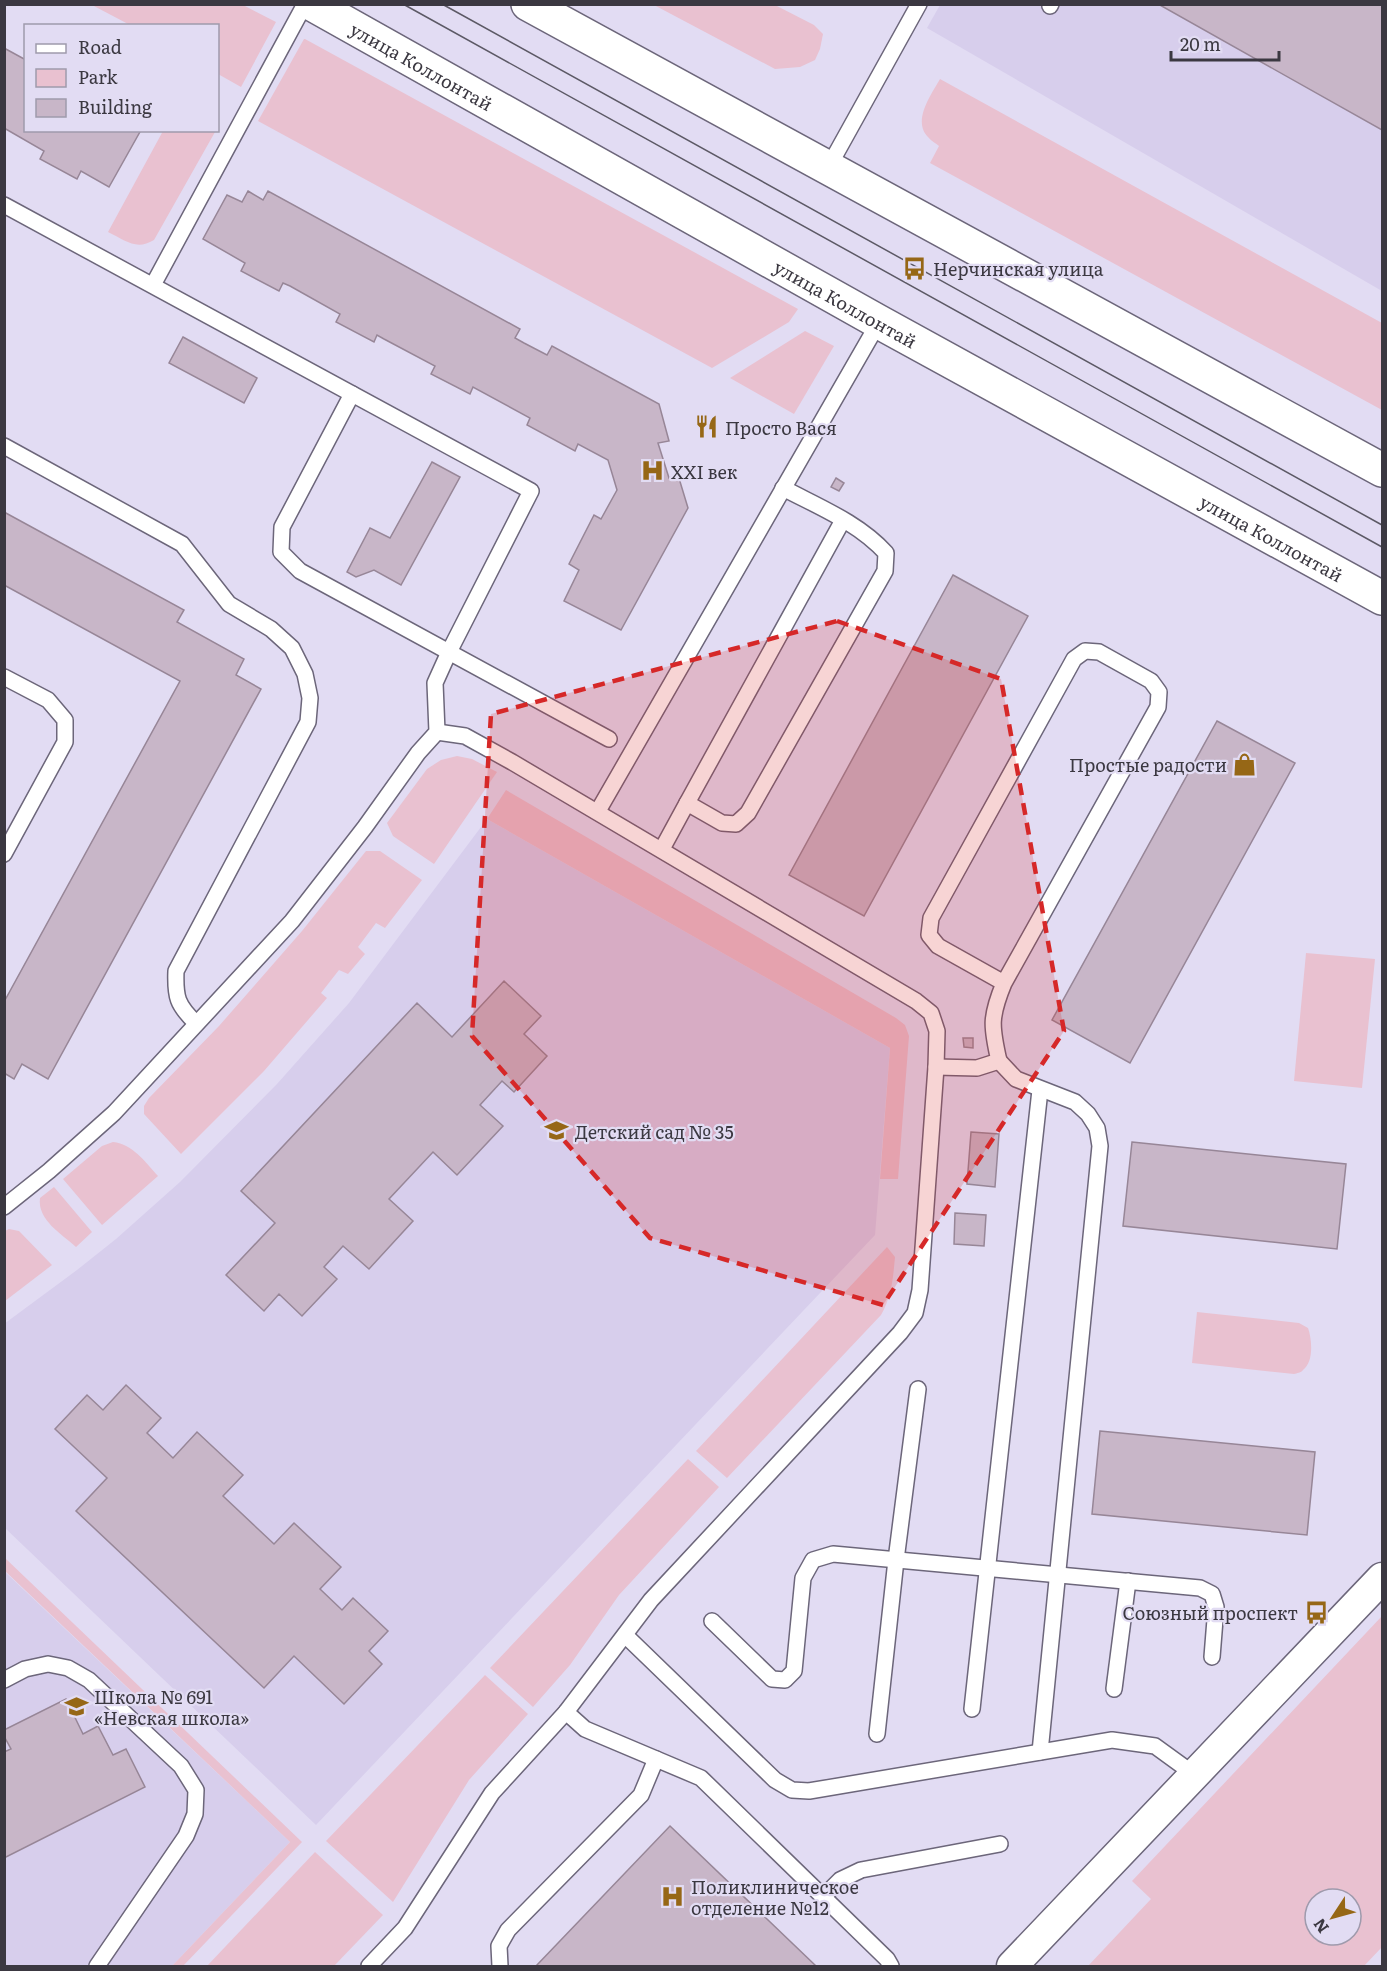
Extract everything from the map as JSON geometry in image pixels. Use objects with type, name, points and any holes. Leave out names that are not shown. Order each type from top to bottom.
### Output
[{"type":"main road","name":"улица Коллонтай","points":[[312,4],[879,322],[1383,597]]},
{"type":"main road","points":[[528,4],[1383,470]]},
{"type":"street","points":[[1012,1966],[1383,1578]]},
{"type":"lane","points":[[153,285],[304,4]]},
{"type":"lane","points":[[828,168],[918,5]]},
{"type":"lane","points":[[4,205],[531,491],[448,652],[435,683],[437,732],[418,753],[365,827],[292,921],[114,1113],[49,1171],[6,1204]]},
{"type":"lane","points":[[598,811],[879,322]]},
{"type":"lane","points":[[352,394],[282,527],[281,552],[300,571],[609,739]]},
{"type":"lane","points":[[4,446],[182,544],[229,603],[271,629],[292,648],[305,674],[310,698],[308,722],[176,971],[175,992],[183,1011],[196,1023]]},
{"type":"lane","points":[[687,803],[722,823],[736,824],[748,813],[885,571],[886,552],[872,536],[783,488]]},
{"type":"lane","points":[[662,849],[843,520]]},
{"type":"lane","points":[[1004,983],[938,946],[929,935],[931,918],[1074,659],[1085,651],[1099,652],[1151,681],[1159,692],[1158,707],[1004,983],[995,1005],[992,1029],[999,1061],[1016,1079],[1075,1102],[1088,1114],[1097,1128],[1100,1146],[1040,1752]]},
{"type":"lane","points":[[4,677],[48,700],[65,720],[65,742],[4,854]]},
{"type":"lane","points":[[369,1966],[405,1928],[492,1793],[566,1712],[651,1600],[900,1333],[915,1312],[920,1290],[936,1067],[937,1031],[931,1013],[916,1000],[598,811],[465,736],[437,732]]},
{"type":"lane","points":[[936,1067],[977,1068],[999,1061]]},
{"type":"lane","points":[[972,1708],[1040,1090]]},
{"type":"lane","points":[[878,1734],[896,1560],[918,1389]]},
{"type":"lane","points":[[712,1621],[772,1679],[785,1680],[794,1671],[803,1578],[813,1560],[833,1554],[1200,1588],[1212,1594],[1216,1607],[1212,1657]]},
{"type":"lane","points":[[1114,1689],[1128,1581]]},
{"type":"lane","points":[[625,1635],[775,1780],[792,1790],[809,1791],[1112,1740],[1155,1746],[1195,1775]]},
{"type":"lane","points":[[4,1680],[25,1669],[48,1664],[68,1668],[89,1680],[181,1766],[196,1790],[195,1814],[186,1836],[97,1966]]},
{"type":"lane","points":[[566,1712],[585,1730],[701,1778],[824,1896],[887,1959],[891,1966]]},
{"type":"lane","points":[[500,1966],[499,1946],[508,1930],[641,1795],[656,1759]]},
{"type":"lane","points":[[824,1896],[840,1880],[861,1870],[1000,1844]]},
{"type":"highlighted area","points":[[837,621],[1001,679],[1064,1031],[883,1305],[650,1238],[472,1036],[491,714]]},
{"type":"shaded area","points":[[940,5],[1382,5],[1382,291],[927,28]]},
{"type":"shaded area","points":[[487,819],[890,1048],[875,1235],[316,1825],[5,1528],[4,1324],[116,1239],[180,1182],[277,1084],[349,1003]]},
{"type":"shaded area","name":"Школа № 691 «Невская школа»","points":[[4,1571],[290,1842],[172,1966],[5,1966]]},
{"type":"green space","points":[[92,5],[243,5],[276,22],[241,87],[219,75],[219,24],[128,24]]},
{"type":"green space","points":[[654,5],[775,5],[814,25],[823,34],[820,49],[815,60],[800,67],[775,69]]},
{"type":"green space","points":[[304,39],[798,309],[789,322],[712,368],[258,121]]},
{"type":"green space","points":[[940,79],[1382,323],[1382,410],[930,163],[939,146],[924,131],[922,116]]},
{"type":"green space","points":[[162,132],[215,132],[154,240],[142,245],[136,244],[108,232]]},
{"type":"green space","points":[[805,331],[834,346],[794,414],[730,378]]},
{"type":"green space","points":[[457,756],[472,759],[497,772],[434,864],[393,836],[387,823],[427,769],[441,760]]},
{"type":"green space","points":[[506,790],[905,1025],[909,1036],[898,1179],[880,1179],[890,1048],[487,819]]},
{"type":"green space","points":[[366,851],[380,851],[422,880],[385,928],[376,923],[358,947],[365,954],[348,974],[339,970],[321,993],[327,998],[264,1071],[181,1154],[144,1114],[144,1106],[149,1098],[219,1026],[302,931]]},
{"type":"green space","points":[[1306,953],[1375,959],[1362,1088],[1294,1081]]},
{"type":"green space","points":[[113,1142],[133,1150],[158,1176],[102,1225],[63,1179],[102,1146]]},
{"type":"green space","points":[[54,1187],[92,1232],[76,1247],[46,1220],[42,1213],[40,1198]]},
{"type":"green space","points":[[9,1229],[19,1231],[52,1265],[5,1301],[5,1231]]},
{"type":"green space","points":[[887,1247],[895,1257],[893,1280],[881,1315],[727,1478],[696,1451]]},
{"type":"green space","points":[[1197,1312],[1299,1323],[1308,1328],[1311,1344],[1309,1362],[1302,1371],[1294,1374],[1192,1363]]},
{"type":"green space","points":[[688,1459],[719,1487],[619,1595],[570,1665],[533,1707],[490,1668]]},
{"type":"green space","points":[[5,1558],[302,1842],[183,1966],[172,1966],[290,1842],[5,1571]]},
{"type":"green space","points":[[1382,1616],[1382,1947],[1364,1966],[1088,1966],[1151,1899],[1132,1881]]},
{"type":"green space","points":[[485,1675],[528,1714],[469,1780],[393,1902],[326,1841]]},
{"type":"green space","points":[[315,1852],[383,1915],[334,1966],[207,1966]]},
{"type":"building","points":[[1158,4],[1382,4],[1382,130]]},
{"type":"building","points":[[4,48],[24,59],[24,132],[140,132],[109,187],[81,171],[77,179],[40,159],[44,151],[4,128]]},
{"type":"building","points":[[248,191],[263,200],[268,191],[520,329],[515,338],[524,343],[547,355],[552,346],[659,404],[669,441],[658,443],[669,478],[678,475],[688,508],[621,630],[564,601],[579,570],[569,564],[594,515],[601,519],[617,490],[608,460],[578,444],[575,451],[527,425],[530,418],[473,387],[470,394],[431,374],[435,366],[377,335],[374,342],[336,322],[340,314],[290,286],[283,283],[279,291],[241,271],[245,263],[203,239],[227,195],[242,202]]},
{"type":"building","points":[[183,337],[257,378],[244,403],[169,363]]},
{"type":"building","points":[[432,462],[460,477],[401,585],[374,570],[356,577],[347,572],[370,528],[390,538]]},
{"type":"building","points":[[836,478],[844,483],[839,491],[831,487]]},
{"type":"building","points":[[4,512],[184,610],[177,622],[244,659],[236,675],[261,689],[48,1079],[22,1064],[14,1079],[4,1073],[4,1002],[180,681],[4,585]]},
{"type":"building","points":[[953,575],[1028,616],[864,916],[789,875]]},
{"type":"building","points":[[1217,721],[1295,763],[1130,1063],[1052,1020]]},
{"type":"building","points":[[504,981],[541,1016],[524,1034],[547,1056],[514,1092],[502,1081],[480,1105],[503,1126],[457,1175],[433,1152],[389,1199],[413,1221],[369,1269],[343,1246],[324,1267],[337,1279],[302,1316],[279,1294],[264,1311],[226,1275],[275,1223],[241,1191],[417,1003],[452,1037]]},
{"type":"building","points":[[963,1038],[973,1038],[973,1048],[964,1047]]},
{"type":"building","points":[[971,1132],[999,1134],[995,1187],[967,1184]]},
{"type":"building","points":[[1132,1142],[1346,1164],[1337,1249],[1123,1226]]},
{"type":"building","points":[[955,1213],[986,1215],[984,1246],[954,1244]]},
{"type":"building","points":[[126,1385],[161,1418],[147,1433],[173,1458],[197,1432],[243,1475],[223,1496],[274,1544],[294,1523],[341,1567],[320,1589],[342,1610],[353,1598],[388,1631],[369,1651],[382,1664],[344,1704],[294,1656],[264,1688],[76,1511],[107,1478],[55,1429],[87,1395],[103,1410]]},
{"type":"building","points":[[1100,1431],[1315,1452],[1307,1535],[1092,1514]]},
{"type":"building","points":[[66,1699],[83,1734],[98,1726],[113,1755],[126,1749],[145,1787],[4,1858],[4,1752],[11,1749],[4,1736],[4,1730]]},
{"type":"building","name":"Поликлиническое отделение №12","points":[[670,1826],[816,1966],[536,1966]]},
{"type":"tram line","points":[[403,4],[1382,547]]},
{"type":"tram line","points":[[442,4],[1382,525]]},
{"type":"place","name":"Нерчинская улица","points":[[915,268]]},
{"type":"place","name":"Просто Вася","points":[[707,427]]},
{"type":"place","name":"XXI век","points":[[653,471]]},
{"type":"place","name":"Простые радости","points":[[1245,764]]},
{"type":"place","name":"Детский сад № 35","points":[[557,1131]]},
{"type":"place","name":"Союзный проспект","points":[[1316,1612]]},
{"type":"place","name":"Школа № 691 «Невская школа»","points":[[76,1706]]},
{"type":"place","name":"Поликлиническое отделение №12","points":[[673,1896]]}]
